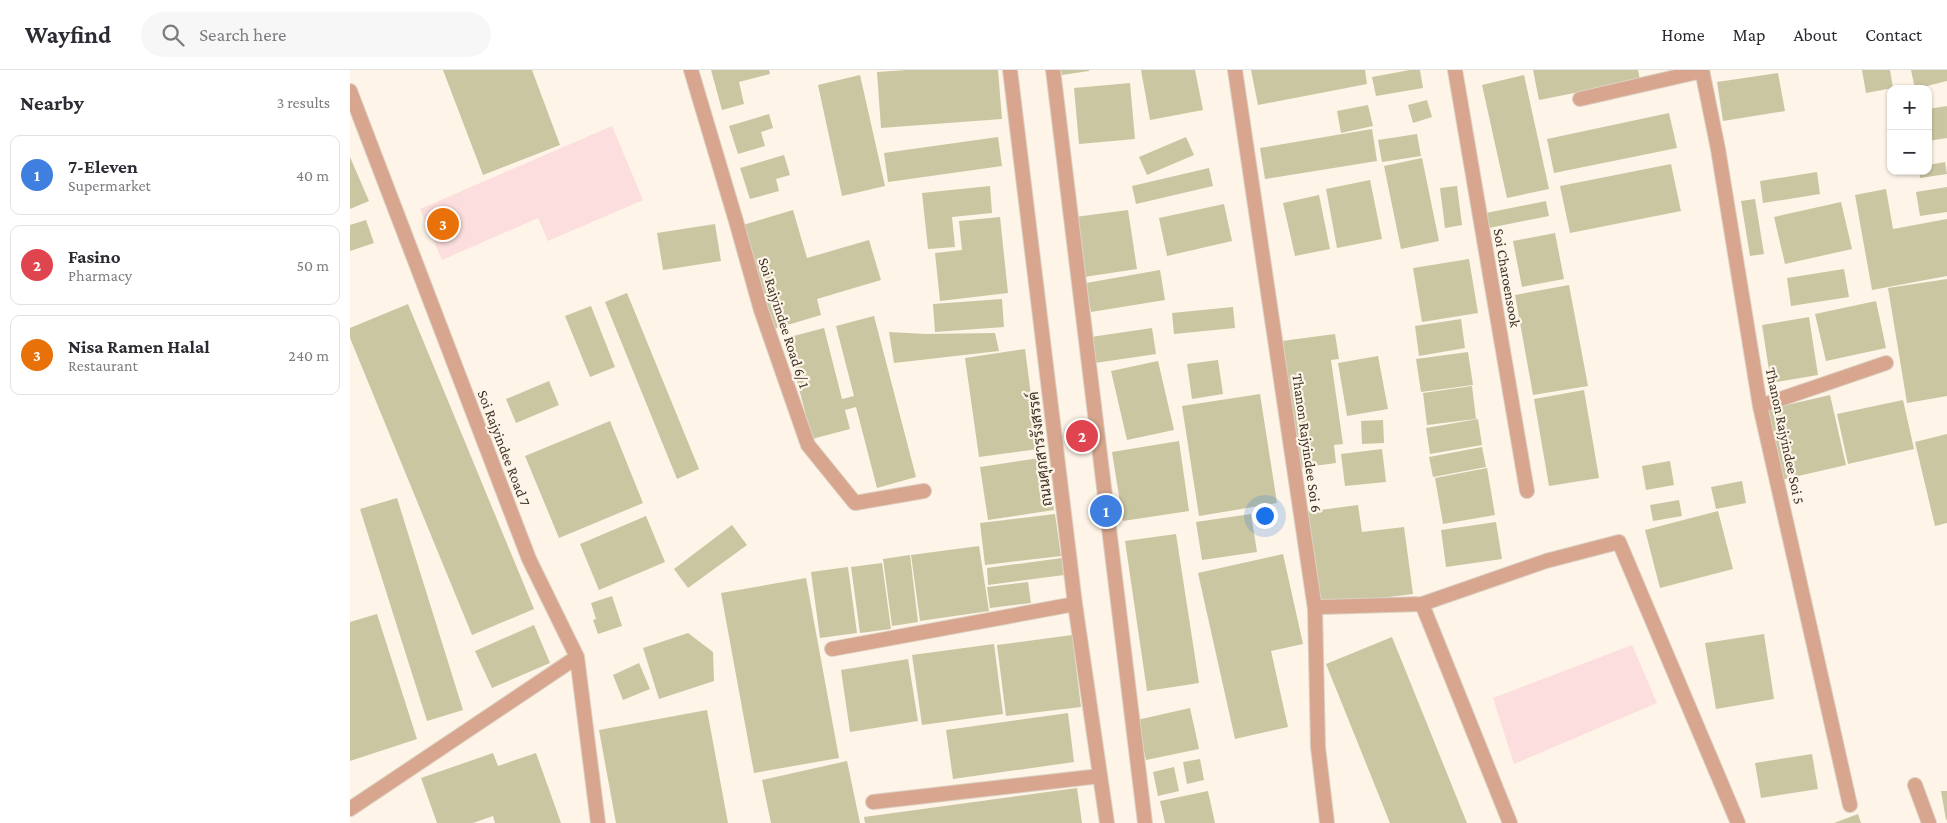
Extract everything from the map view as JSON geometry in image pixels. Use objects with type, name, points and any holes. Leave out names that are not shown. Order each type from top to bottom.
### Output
[{"type":"street","name":"Soi Rajyindee Road 6/ 1","points":[[691,70],[761,310],[808,445],[854,503],[924,491]]},
{"type":"street","name":"ถนนศุภสารรังสรรค์","points":[[1010,70],[1075,604],[1107,823]]},
{"type":"street","points":[[1053,70],[1145,823]]},
{"type":"street","name":"Thanon Rajyindee Soi 6","points":[[1234,70],[1315,609],[1318,747],[1327,823]]},
{"type":"street","name":"Soi Charoensook","points":[[1455,70],[1527,492]]},
{"type":"street","points":[[1580,99],[1702,70]]},
{"type":"street","name":"Thanon Rajyindee Soi 5","points":[[1702,70],[1718,149],[1760,406],[1850,805]]},
{"type":"street","name":"Soi Rajyindee Road 7","points":[[350,91],[529,559],[577,657],[598,823]]},
{"type":"street","points":[[1760,406],[1886,363]]},
{"type":"street","points":[[1315,609],[1322,607],[1422,604],[1546,562],[1619,542],[1738,823]]},
{"type":"street","points":[[832,650],[1075,604]]},
{"type":"street","points":[[1422,604],[1510,823]]},
{"type":"street","points":[[350,809],[577,657]]},
{"type":"street","points":[[873,802],[1100,776]]},
{"type":"street","points":[[1915,785],[1929,823]]},
{"type":"shaded area","points":[[612,126],[643,200],[548,241],[538,218],[442,260],[420,209]]},
{"type":"shaded area","points":[[1632,645],[1657,703],[1514,764],[1493,698]]},
{"type":"building","points":[[443,70],[532,70],[560,145],[483,175]]},
{"type":"building","points":[[711,70],[769,70],[770,74],[739,82],[744,104],[722,110]]},
{"type":"building","points":[[907,70],[998,70],[1002,119],[881,128],[877,72]]},
{"type":"building","points":[[1061,70],[1089,70],[1089,71],[1062,75]]},
{"type":"building","points":[[1141,70],[1195,70],[1203,110],[1150,120]]},
{"type":"building","points":[[1251,70],[1365,70],[1367,84],[1258,105]]},
{"type":"building","points":[[1420,70],[1423,88],[1376,96],[1372,77]]},
{"type":"building","points":[[1533,70],[1638,70],[1640,80],[1539,100]]},
{"type":"building","points":[[1862,70],[1890,70],[1892,85],[1887,85],[1887,89],[1866,93]]},
{"type":"building","points":[[1911,70],[1947,70],[1947,81],[1931,85],[1914,85]]},
{"type":"building","points":[[1778,73],[1785,111],[1723,121],[1717,82]]},
{"type":"building","points":[[860,75],[885,186],[842,196],[818,85]]},
{"type":"building","points":[[1524,75],[1549,189],[1507,198],[1482,85]]},
{"type":"building","points":[[1130,83],[1135,139],[1079,144],[1074,88]]},
{"type":"building","points":[[1427,100],[1432,117],[1413,123],[1408,105]]},
{"type":"building","points":[[1368,105],[1373,126],[1341,133],[1337,111]]},
{"type":"building","points":[[1947,106],[1947,138],[1932,140],[1932,108]]},
{"type":"building","points":[[1669,113],[1677,148],[1554,173],[1547,139]]},
{"type":"building","points":[[769,114],[773,128],[761,132],[765,146],[738,154],[729,126]]},
{"type":"building","points":[[1372,129],[1377,161],[1265,179],[1260,148]]},
{"type":"building","points":[[1417,134],[1421,156],[1382,162],[1378,140]]},
{"type":"building","points":[[998,137],[1002,166],[888,182],[884,153]]},
{"type":"building","points":[[1186,137],[1194,155],[1147,175],[1139,157]]},
{"type":"building","points":[[784,155],[790,175],[776,179],[779,191],[750,199],[740,168]]},
{"type":"building","points":[[350,157],[369,201],[350,209]]},
{"type":"building","points":[[1422,158],[1439,241],[1401,249],[1384,166]]},
{"type":"building","points":[[1945,162],[1947,174],[1920,178],[1920,175],[1932,175],[1932,164]]},
{"type":"building","points":[[1671,164],[1681,211],[1570,233],[1560,186]]},
{"type":"building","points":[[1209,168],[1213,186],[1136,204],[1132,186]]},
{"type":"building","points":[[1817,172],[1820,194],[1763,203],[1760,181]]},
{"type":"building","points":[[1370,180],[1382,239],[1337,248],[1326,189]]},
{"type":"building","points":[[990,186],[992,213],[952,217],[955,247],[928,249],[922,193]]},
{"type":"building","points":[[1457,186],[1462,225],[1445,228],[1440,188]]},
{"type":"building","points":[[1947,187],[1947,212],[1920,216],[1916,192]]},
{"type":"building","points":[[1886,189],[1893,229],[1947,219],[1947,276],[1872,290],[1855,195]]},
{"type":"building","points":[[1319,195],[1330,249],[1295,256],[1283,203]]},
{"type":"building","points":[[1755,199],[1764,254],[1750,256],[1741,201]]},
{"type":"building","points":[[1546,201],[1549,216],[1489,228],[1486,213]]},
{"type":"building","points":[[1841,202],[1852,249],[1785,264],[1774,217]]},
{"type":"building","points":[[1224,204],[1232,241],[1167,256],[1159,218]]},
{"type":"building","points":[[793,210],[807,258],[869,240],[881,280],[817,299],[821,315],[774,329],[743,225]]},
{"type":"building","points":[[1128,210],[1137,269],[1084,277],[1075,217]]},
{"type":"building","points":[[1000,217],[1008,293],[940,301],[935,253],[962,250],[959,221]]},
{"type":"building","points":[[366,220],[374,243],[350,251],[350,225]]},
{"type":"building","points":[[715,224],[721,261],[663,270],[657,233]]},
{"type":"building","points":[[1555,233],[1564,279],[1522,287],[1513,241]]},
{"type":"building","points":[[1469,259],[1478,313],[1422,322],[1413,268]]},
{"type":"building","points":[[1844,269],[1849,297],[1791,306],[1787,278]]},
{"type":"building","points":[[1160,270],[1165,300],[1091,312],[1086,283]]},
{"type":"building","points":[[1947,279],[1947,396],[1907,403],[1888,288]]},
{"type":"building","points":[[1569,285],[1588,386],[1533,395],[1515,295]]},
{"type":"building","points":[[627,293],[699,469],[677,479],[605,302]]},
{"type":"building","points":[[1002,299],[1004,327],[935,332],[933,304]]},
{"type":"building","points":[[1876,301],[1886,348],[1826,361],[1815,314]]},
{"type":"building","points":[[408,304],[534,609],[472,635],[350,338],[350,328]]},
{"type":"building","points":[[591,306],[615,367],[590,377],[565,316]]},
{"type":"building","points":[[1233,307],[1235,328],[1174,334],[1172,313]]},
{"type":"building","points":[[874,316],[916,477],[877,488],[856,407],[845,410],[850,429],[812,439],[786,338],[824,328],[842,399],[854,396],[836,326]]},
{"type":"building","points":[[1809,317],[1818,375],[1771,383],[1762,325]]},
{"type":"building","points":[[1461,319],[1465,348],[1419,356],[1415,326]]},
{"type":"building","points":[[1152,328],[1156,354],[1095,363],[1091,337]]},
{"type":"building","points":[[889,332],[925,334],[995,333],[999,351],[894,363]]},
{"type":"building","points":[[1335,334],[1339,359],[1331,360],[1343,444],[1334,445],[1336,463],[1299,468],[1282,341]]},
{"type":"building","points":[[1025,349],[1038,449],[979,457],[965,358]]},
{"type":"building","points":[[1468,352],[1473,385],[1421,392],[1416,359]]},
{"type":"building","points":[[1378,356],[1388,409],[1347,416],[1338,363]]},
{"type":"building","points":[[1218,360],[1223,394],[1192,399],[1187,364]]},
{"type":"building","points":[[1158,361],[1174,430],[1127,440],[1111,371]]},
{"type":"building","points":[[549,381],[559,405],[516,423],[506,399]]},
{"type":"building","points":[[1472,386],[1476,419],[1427,425],[1423,393]]},
{"type":"building","points":[[1584,390],[1599,478],[1549,486],[1534,399]]},
{"type":"building","points":[[1260,394],[1277,503],[1199,516],[1182,406]]},
{"type":"building","points":[[1830,395],[1846,465],[1781,480],[1765,410]]},
{"type":"building","points":[[1903,400],[1914,449],[1848,464],[1837,414]]},
{"type":"building","points":[[1478,419],[1482,445],[1430,454],[1426,428]]},
{"type":"building","points":[[1383,420],[1384,443],[1362,444],[1361,421]]},
{"type":"building","points":[[610,421],[643,503],[559,538],[525,456]]},
{"type":"building","points":[[1947,434],[1947,523],[1935,526],[1915,442]]},
{"type":"building","points":[[1179,441],[1189,511],[1123,521],[1112,452]]},
{"type":"building","points":[[1482,447],[1486,467],[1433,477],[1429,457]]},
{"type":"building","points":[[1382,449],[1386,482],[1345,486],[1341,454]]},
{"type":"building","points":[[1046,457],[1054,510],[988,520],[980,467]]},
{"type":"building","points":[[1670,461],[1674,485],[1646,490],[1642,466]]},
{"type":"building","points":[[1487,468],[1495,515],[1443,524],[1435,478]]},
{"type":"building","points":[[1742,481],[1746,503],[1716,509],[1711,487]]},
{"type":"building","points":[[397,498],[463,710],[427,721],[360,509]]},
{"type":"building","points":[[1679,500],[1682,516],[1653,521],[1650,505]]},
{"type":"building","points":[[1358,505],[1362,532],[1404,527],[1413,594],[1317,606],[1305,512]]},
{"type":"building","points":[[1718,511],[1733,569],[1660,588],[1645,530]]},
{"type":"building","points":[[1055,514],[1061,556],[985,565],[980,523]]},
{"type":"building","points":[[1251,514],[1257,552],[1202,560],[1196,522]]},
{"type":"building","points":[[646,516],[665,562],[599,590],[580,544]]},
{"type":"building","points":[[1496,522],[1502,559],[1446,567],[1441,530]]},
{"type":"building","points":[[732,525],[747,545],[688,588],[674,569]]},
{"type":"building","points":[[1176,534],[1199,683],[1147,691],[1125,541]]},
{"type":"building","points":[[979,546],[989,611],[920,621],[911,555]]},
{"type":"building","points":[[1283,554],[1303,644],[1271,651],[1288,727],[1235,739],[1198,573]]},
{"type":"building","points":[[910,555],[918,622],[892,626],[883,559]]},
{"type":"building","points":[[1062,558],[1064,575],[988,585],[987,568]]},
{"type":"building","points":[[882,563],[891,629],[860,633],[851,567]]},
{"type":"building","points":[[848,567],[857,633],[820,638],[811,572]]},
{"type":"building","points":[[806,578],[839,758],[754,773],[721,593]]},
{"type":"building","points":[[1028,582],[1031,603],[990,608],[987,587]]},
{"type":"building","points":[[612,596],[622,626],[598,634],[593,620],[596,619],[591,603]]},
{"type":"building","points":[[377,614],[417,739],[350,761],[350,622]]},
{"type":"building","points":[[534,625],[550,663],[492,688],[475,651]]},
{"type":"building","points":[[688,633],[713,652],[714,681],[659,699],[643,648]]},
{"type":"building","points":[[1764,634],[1774,699],[1716,709],[1705,643]]},
{"type":"building","points":[[1072,635],[1081,707],[1006,716],[997,645]]},
{"type":"building","points":[[1392,637],[1467,823],[1390,823],[1326,664]]},
{"type":"building","points":[[994,644],[1003,714],[922,725],[912,655]]},
{"type":"building","points":[[908,659],[918,721],[850,732],[841,670]]},
{"type":"building","points":[[639,663],[650,689],[623,700],[613,675]]},
{"type":"building","points":[[1190,708],[1199,749],[1146,760],[1137,720]]},
{"type":"building","points":[[707,710],[728,823],[616,823],[599,730]]},
{"type":"building","points":[[1068,713],[1074,762],[953,779],[946,730]]},
{"type":"building","points":[[493,753],[498,766],[536,753],[561,823],[495,823],[493,816],[473,823],[437,823],[421,778]]},
{"type":"building","points":[[1812,754],[1818,789],[1761,798],[1755,763]]},
{"type":"building","points":[[1200,759],[1204,780],[1187,784],[1183,762]]},
{"type":"building","points":[[847,761],[860,823],[771,823],[762,780]]},
{"type":"building","points":[[1174,767],[1179,791],[1158,796],[1153,772]]},
{"type":"building","points":[[1077,788],[1082,823],[865,823],[864,817]]},
{"type":"building","points":[[1208,791],[1215,823],[1165,823],[1160,801]]},
{"type":"building","points":[[1941,791],[1947,791],[1946,820]]},
{"type":"building","points":[[1858,814],[1861,823],[1834,823]]},
{"type":"place","name":"Nisa Ramen Halal","points":[[443,224]]},
{"type":"place","name":"Fasino","points":[[1082,436]]},
{"type":"place","name":"7-Eleven","points":[[1106,511]]}]
